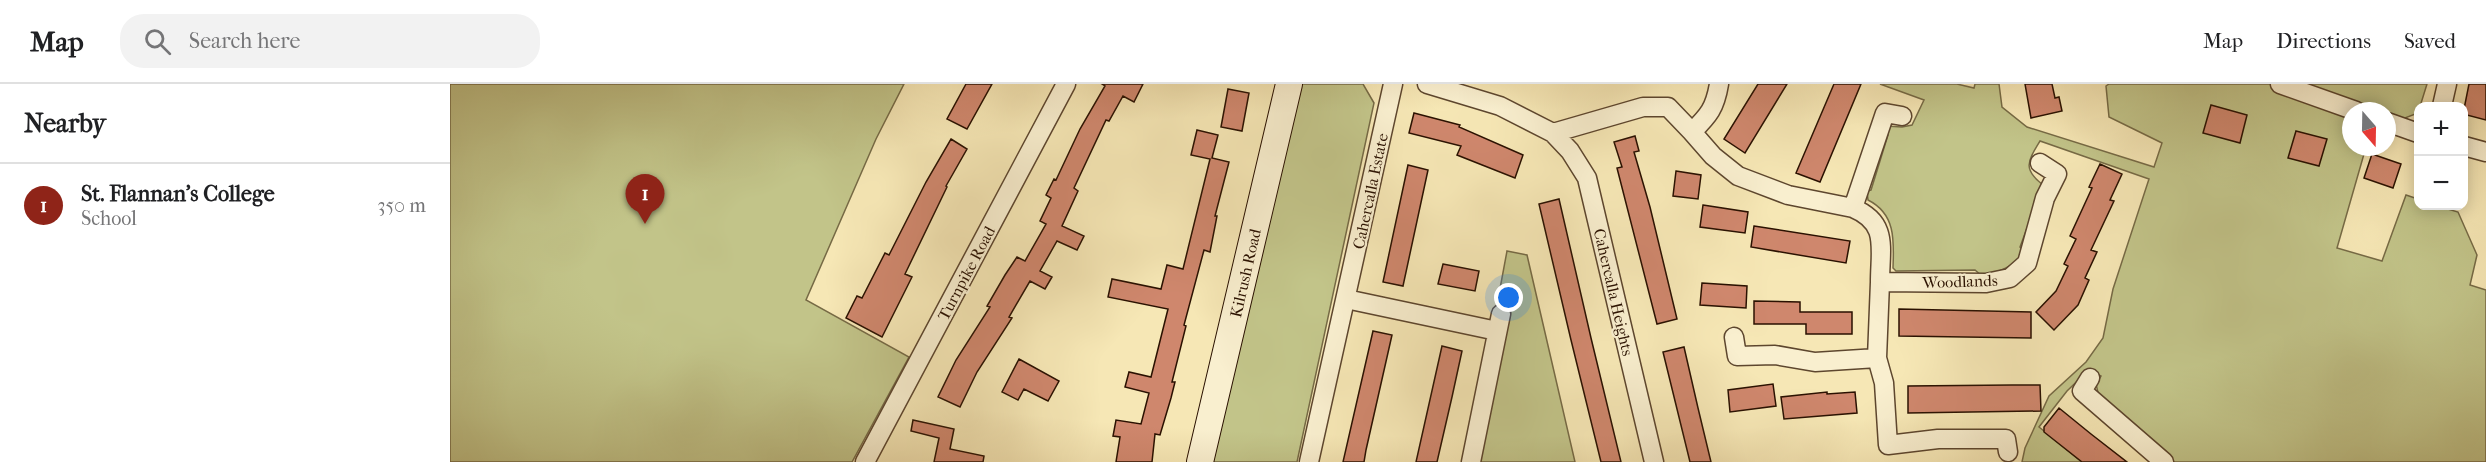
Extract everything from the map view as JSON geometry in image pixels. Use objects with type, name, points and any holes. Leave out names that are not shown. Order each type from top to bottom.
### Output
[{"type":"main road","name":"Kilrush Road","points":[[1200,462],[1289,84]]},
{"type":"street","name":"Turnpike Road","points":[[865,462],[1066,84]]},
{"type":"street","name":"Cahercalla Estate","points":[[1309,462],[1393,84]]},
{"type":"street","points":[[1427,84],[1500,106],[1552,132],[1643,108],[1668,107],[1713,156],[1738,176],[1788,195],[1852,208],[1868,215],[1880,231],[1877,358],[1884,383],[1889,453],[1938,439],[2006,439],[2008,452]]},
{"type":"street","points":[[1692,132],[1715,105],[1719,84]]},
{"type":"street","points":[[2280,84],[2342,106]]},
{"type":"street","points":[[2443,102],[2447,84]]},
{"type":"street","points":[[1852,208],[1885,113],[1902,116]]},
{"type":"street","points":[[2396,125],[2414,132]]},
{"type":"street","name":"Cahercalla Heights","points":[[1552,132],[1570,150],[1587,178],[1654,462]]},
{"type":"street","points":[[2468,147],[2486,152]]},
{"type":"street","name":"Woodlands","points":[[1880,282],[1986,283],[2010,278],[2027,263],[2045,198],[2057,174],[2040,163]]},
{"type":"street","points":[[1346,299],[1499,322],[1471,462]]},
{"type":"street","points":[[1734,337],[1737,356],[1775,355],[1815,362],[1877,358]]},
{"type":"street","points":[[2090,378],[2082,391],[2164,462]]},
{"type":"green space","points":[[450,84],[904,84],[876,139],[806,300],[909,357],[852,462],[450,462]]},
{"type":"green space","points":[[1301,84],[1363,84],[1374,103],[1297,462],[1211,462]]},
{"type":"green space","points":[[1880,84],[1957,84],[1974,88],[1975,84],[1999,84],[2002,107],[2027,127],[2154,167],[2162,143],[2109,117],[2106,86],[2109,84],[2427,84],[2421,102],[2414,102],[2414,115],[2396,122],[2396,102],[2342,102],[2342,156],[2363,156],[2337,248],[2382,261],[2406,195],[2414,198],[2414,210],[2458,212],[2477,255],[2470,285],[2486,290],[2486,462],[2174,462],[2099,397],[2096,384],[2101,376],[2089,370],[2067,391],[2039,427],[2082,462],[2022,462],[2025,448],[2049,396],[2086,362],[2103,338],[2113,289],[2149,179],[2040,141],[2029,164],[2032,174],[2043,185],[2020,247],[2024,251],[2016,261],[2001,271],[1982,276],[1975,270],[1896,271],[1893,268],[1891,229],[1884,213],[1868,200],[1867,191],[1871,190],[1888,135],[1886,126],[1912,125],[1924,100]]},
{"type":"green space","points":[[1507,251],[1527,255],[1575,462],[1479,462],[1514,297],[1499,294]]},
{"type":"building","points":[[966,84],[992,84],[967,129],[947,119]]},
{"type":"building","points":[[1102,84],[1143,84],[1134,102],[1123,96],[1109,121],[1106,120],[1074,188],[1078,191],[1062,226],[1084,236],[1077,250],[1057,241],[1040,271],[1052,277],[1045,289],[1030,281],[1009,317],[1012,318],[977,372],[960,407],[938,397],[956,360],[990,307],[987,306],[1005,275],[1017,257],[1025,261],[1046,224],[1040,221],[1051,198],[1046,195],[1105,86]]},
{"type":"building","points":[[1758,84],[1787,84],[1745,153],[1724,139]]},
{"type":"building","points":[[1834,84],[1861,84],[1820,182],[1796,173]]},
{"type":"building","points":[[2025,84],[2052,84],[2055,98],[2059,97],[2062,111],[2031,118]]},
{"type":"building","points":[[2469,84],[2486,84],[2486,120],[2468,115],[2468,102],[2465,102]]},
{"type":"building","points":[[1228,89],[1249,93],[1242,131],[1221,127]]},
{"type":"building","points":[[2211,105],[2247,115],[2240,143],[2203,133]]},
{"type":"building","points":[[1414,113],[1460,125],[1459,127],[1523,155],[1515,178],[1457,155],[1461,146],[1409,133]]},
{"type":"building","points":[[1197,130],[1218,135],[1212,158],[1229,162],[1215,216],[1217,216],[1210,252],[1204,250],[1184,325],[1186,326],[1172,382],[1175,382],[1171,398],[1160,435],[1155,434],[1152,462],[1116,462],[1120,437],[1113,436],[1116,420],[1141,424],[1149,393],[1125,387],[1129,372],[1151,377],[1168,309],[1108,297],[1112,279],[1161,289],[1167,265],[1183,269],[1210,159],[1191,155]]},
{"type":"building","points":[[2296,131],[2327,139],[2319,166],[2288,158]]},
{"type":"building","points":[[1635,136],[1639,151],[1634,152],[1677,319],[1657,324],[1617,168],[1622,167],[1614,142]]},
{"type":"building","points":[[951,139],[967,149],[946,186],[905,274],[912,277],[882,337],[846,318],[857,296],[862,298],[885,253],[889,255]]},
{"type":"building","points":[[2371,156],[2401,164],[2393,188],[2364,178]]},
{"type":"building","points":[[2100,164],[2122,174],[2110,200],[2114,201],[2091,250],[2097,252],[2085,278],[2089,280],[2078,305],[2054,330],[2036,312],[2056,291],[2068,266],[2064,264],[2076,239],[2070,236],[2092,188],[2089,187]]},
{"type":"building","points":[[1408,165],[1428,170],[1403,286],[1383,282]]},
{"type":"building","points":[[1676,171],[1701,175],[1698,199],[1673,196]]},
{"type":"building","points":[[1559,199],[1621,462],[1601,462],[1571,340],[1539,204]]},
{"type":"building","points":[[1703,205],[1748,212],[1745,233],[1700,227]]},
{"type":"building","points":[[1754,226],[1850,241],[1846,263],[1751,247]]},
{"type":"building","points":[[1443,264],[1479,271],[1475,291],[1438,284]]},
{"type":"building","points":[[1702,283],[1747,286],[1746,308],[1700,305]]},
{"type":"building","points":[[1754,301],[1800,302],[1800,312],[1852,312],[1852,334],[1806,334],[1806,324],[1754,324]]},
{"type":"building","points":[[1899,309],[2031,312],[2031,338],[1899,336]]},
{"type":"building","points":[[1373,331],[1392,335],[1364,462],[1343,462]]},
{"type":"building","points":[[1442,346],[1462,351],[1452,397],[1437,462],[1416,462]]},
{"type":"building","points":[[1684,347],[1711,462],[1690,462],[1663,352]]},
{"type":"building","points":[[1019,359],[1059,381],[1048,401],[1024,389],[1018,400],[1002,392]]},
{"type":"building","points":[[1773,384],[1776,406],[1730,412],[1728,390]]},
{"type":"building","points":[[2040,385],[2041,411],[1908,413],[1908,386]]},
{"type":"building","points":[[1827,392],[1827,394],[1855,392],[1857,413],[1784,419],[1781,397]]},
{"type":"building","points":[[2059,408],[2127,462],[2082,462],[2044,432],[2044,427]]},
{"type":"building","points":[[913,420],[954,429],[950,449],[984,456],[983,462],[934,462],[939,438],[911,431]]},
{"type":"place","name":"St. Flannan's College","points":[[645,224]]}]
